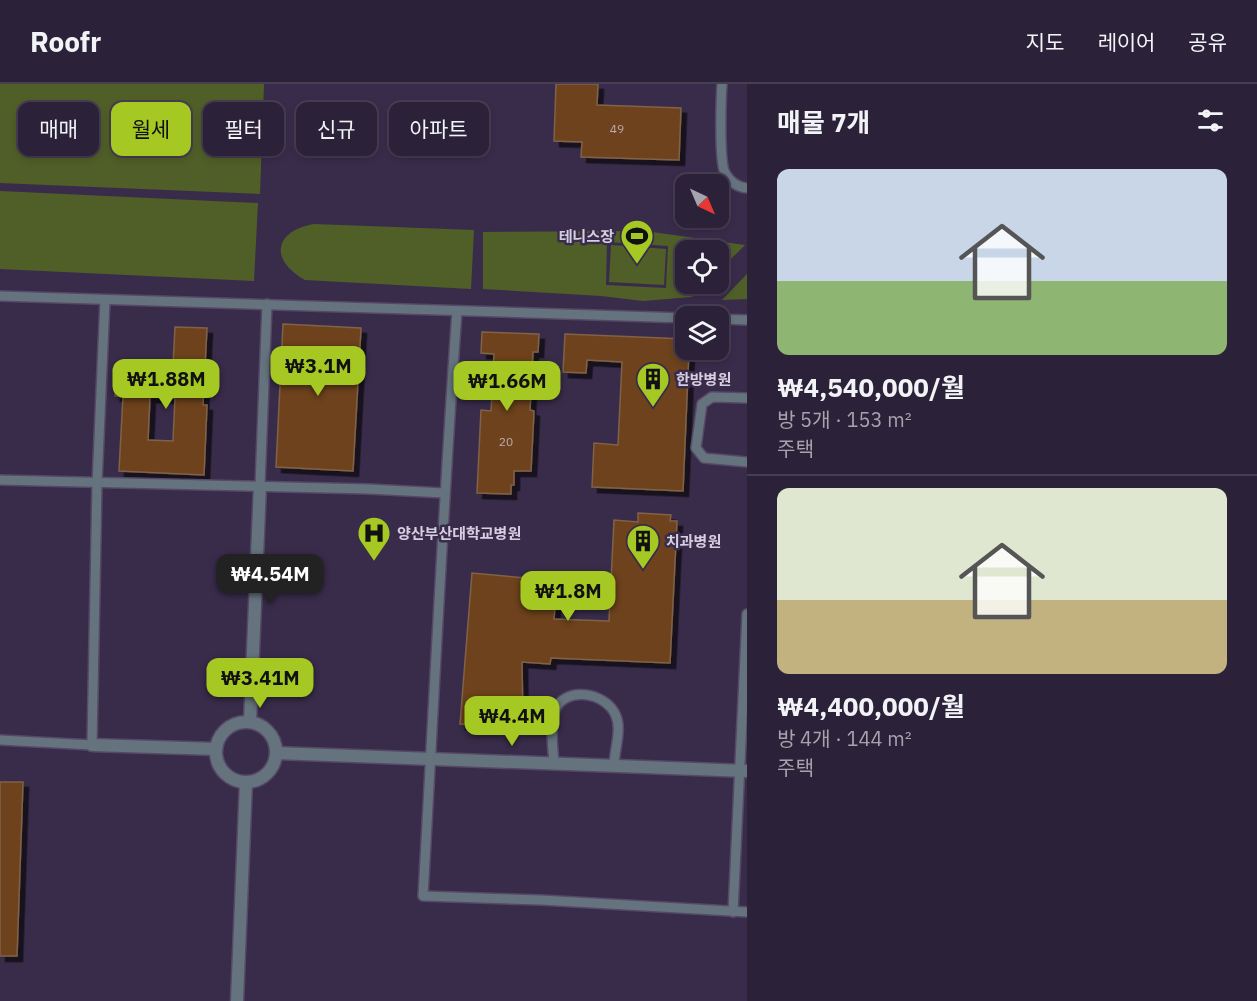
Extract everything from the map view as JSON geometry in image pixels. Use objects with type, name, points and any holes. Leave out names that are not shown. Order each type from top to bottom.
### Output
[{"type":"street","points":[[250,722],[260,486]]},
{"type":"street","points":[[240,722],[250,722],[259,725],[272,736],[276,753],[274,762],[263,777],[246,782],[236,781],[227,776],[216,759],[218,740],[231,726],[240,722]]},
{"type":"street","points":[[92,745],[216,749]]},
{"type":"street","points":[[276,753],[744,771]]},
{"type":"street","points":[[237,1001],[246,782]]},
{"type":"lane","points":[[722,84],[721,121],[724,171],[739,187],[747,188]]},
{"type":"lane","points":[[0,296],[675,318]]},
{"type":"lane","points":[[0,740],[92,745],[97,483],[105,300]]},
{"type":"lane","points":[[260,486],[267,304]]},
{"type":"lane","points":[[456,311],[423,896],[541,900],[747,912]]},
{"type":"lane","points":[[729,319],[747,320]]},
{"type":"lane","points":[[747,398],[712,397],[702,404],[696,448],[704,458],[747,462]]},
{"type":"lane","points":[[0,480],[444,493]]},
{"type":"lane","points":[[733,912],[744,771],[747,614]]},
{"type":"lane","points":[[554,764],[554,712],[559,705],[576,694],[591,694],[610,707],[616,716],[614,766]]},
{"type":"green space","points":[[0,84],[264,84],[263,102],[203,102],[203,156],[261,156],[260,194],[0,183]]},
{"type":"green space","points":[[0,191],[258,203],[254,281],[0,269]]},
{"type":"green space","points":[[314,224],[474,230],[471,289],[305,280],[286,264],[281,255],[281,247],[291,233]]},
{"type":"green space","points":[[645,231],[709,240],[675,240],[675,294],[695,294],[692,297],[643,301],[601,296],[483,289],[483,232]],"holes":[[[607,242],[668,246],[666,288],[606,285]]]},
{"type":"green space","points":[[729,243],[745,245],[729,261]]},
{"type":"green space","name":"테니스장","points":[[611,245],[666,249],[664,285],[609,282]]},
{"type":"green space","points":[[747,274],[747,299],[722,300]]},
{"type":"building","points":[[556,84],[598,84],[597,105],[681,108],[679,160],[581,157],[582,142],[554,141]]},
{"type":"building","points":[[283,324],[361,328],[353,471],[276,467]]},
{"type":"building","points":[[175,327],[207,328],[203,405],[207,405],[204,475],[119,471],[123,396],[115,396],[116,364],[173,366]],"holes":[[[150,397],[175,398],[173,441],[148,440]]]},
{"type":"building","points":[[482,332],[539,334],[538,352],[533,352],[530,410],[534,411],[531,471],[514,471],[514,485],[511,485],[511,494],[477,493],[481,410],[491,411],[494,354],[481,353]]},
{"type":"building","name":"한방병원","points":[[565,334],[675,339],[675,360],[689,360],[683,491],[592,487],[594,443],[618,445],[622,362],[587,360],[586,373],[563,372]]},
{"type":"building","points":[[638,513],[671,515],[670,521],[677,521],[670,663],[551,658],[550,664],[522,662],[523,727],[460,724],[472,573],[557,581],[554,619],[609,621],[614,520],[638,522]]},
{"type":"building","points":[[0,782],[23,782],[17,956],[0,956]]},
{"type":"place","name":"테니스장","points":[[637,265]]},
{"type":"place","name":"한방병원","points":[[653,408]]},
{"type":"place","name":"양산부산대학교병원","points":[[374,562]]},
{"type":"place","name":"치과병원","points":[[643,570]]}]
